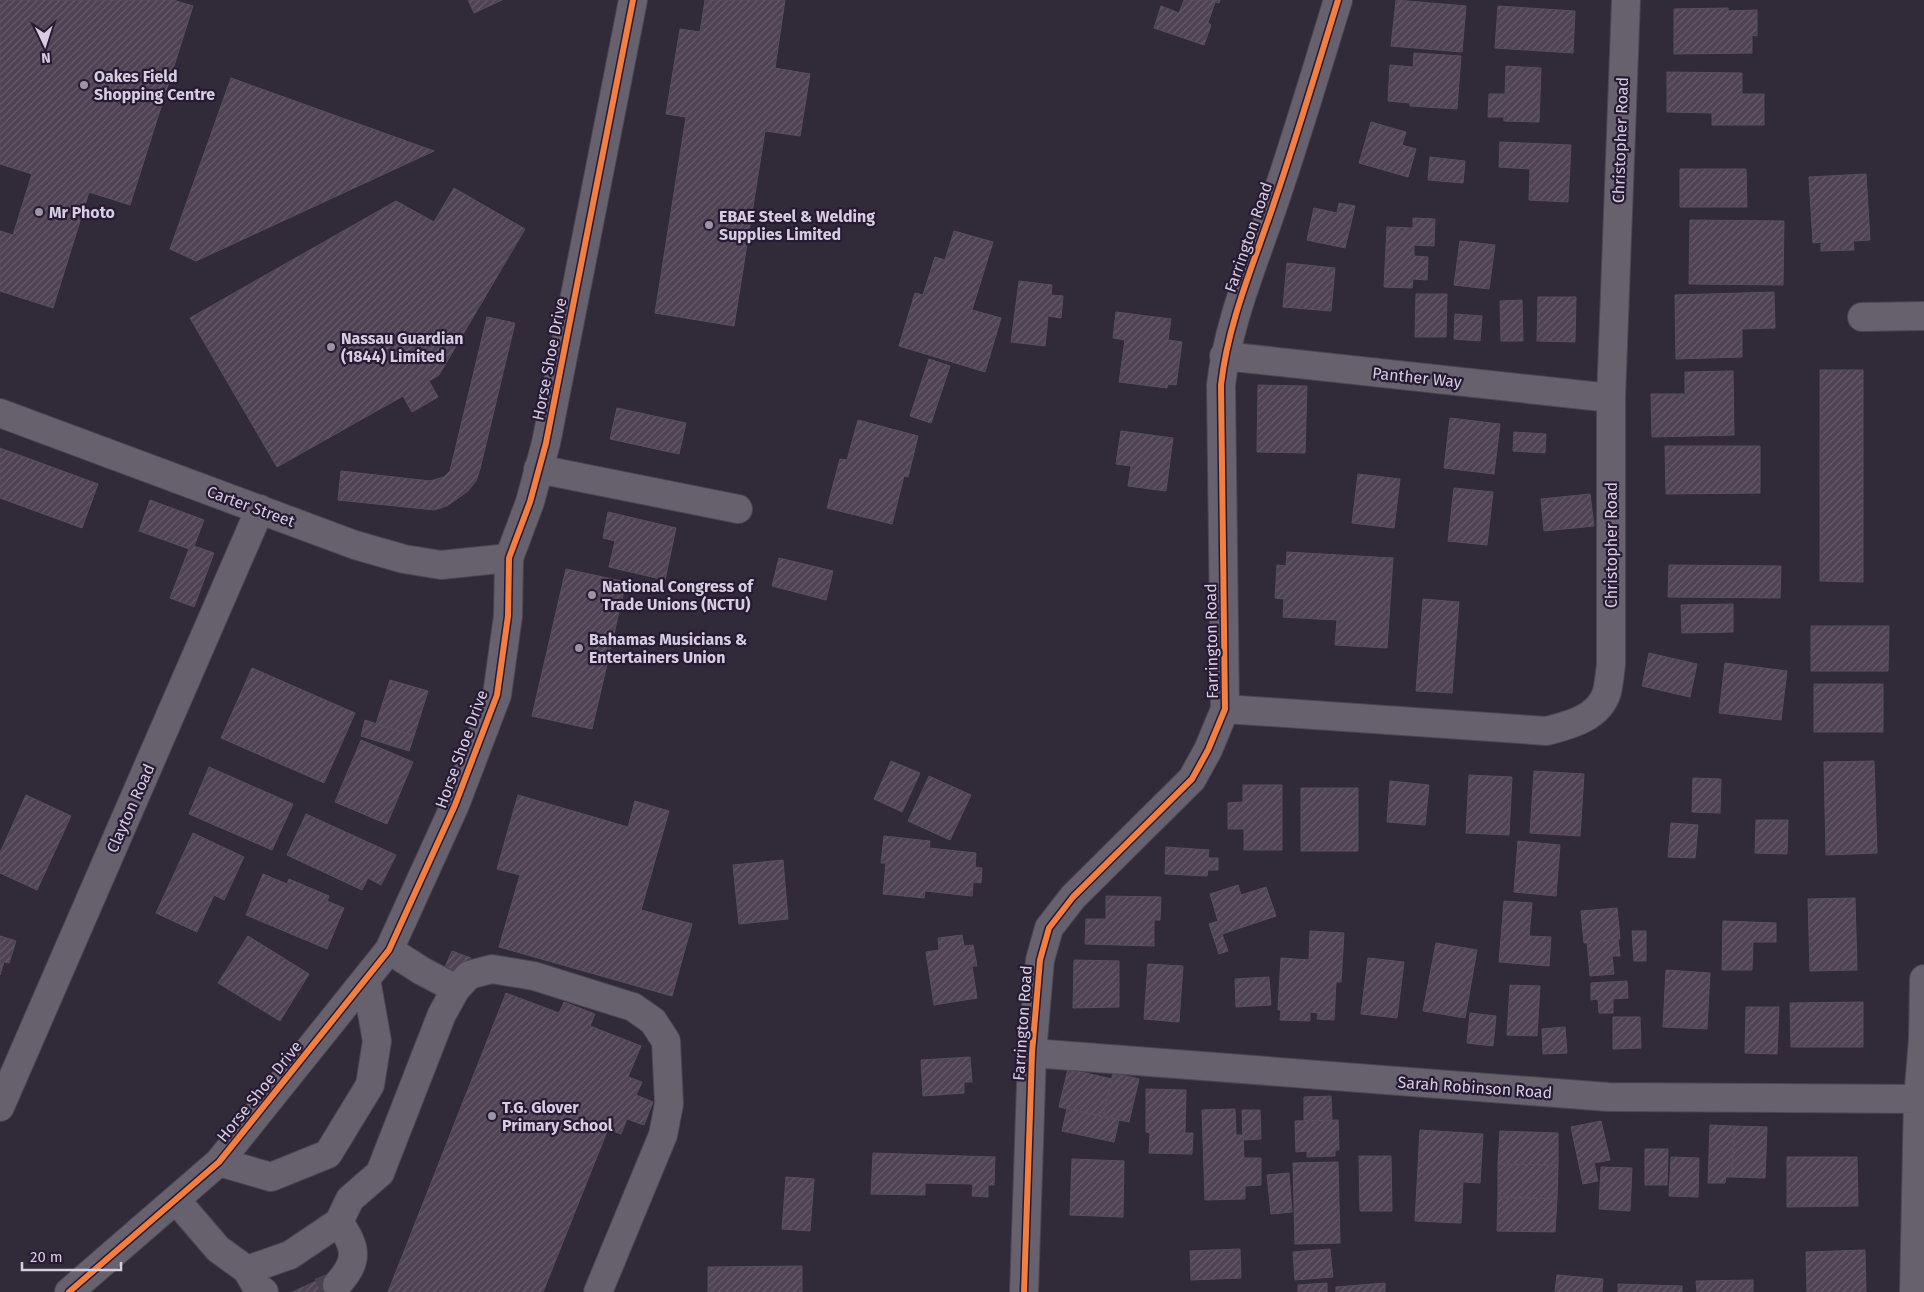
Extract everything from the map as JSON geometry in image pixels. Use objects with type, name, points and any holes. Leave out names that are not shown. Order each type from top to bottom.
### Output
[{"type":"street","name":"Horse Shoe Drive","points":[[69,1292],[219,1162],[390,950],[456,805],[497,695],[508,616],[509,558],[530,502],[548,434],[633,0]]},
{"type":"street","name":"Farrington Road","points":[[1024,1292],[1032,1053],[1040,960],[1049,928],[1073,896],[1192,779],[1208,750],[1225,709],[1221,385],[1224,356],[1292,149],[1338,0]]},
{"type":"street","name":"Christopher Road","points":[[1225,709],[1547,731],[1575,724],[1595,711],[1607,693],[1611,664],[1610,398],[1626,0]]},
{"type":"street","points":[[1862,317],[1924,316]]},
{"type":"street","name":"Panther Way","points":[[1224,356],[1610,398]]},
{"type":"street","name":"Carter Street","points":[[0,413],[355,544],[404,559],[441,565],[509,558]]},
{"type":"street","points":[[538,470],[738,509]]},
{"type":"street","name":"Clayton Road","points":[[0,1108],[260,508]]},
{"type":"street","points":[[390,950],[422,971],[456,989]]},
{"type":"street","points":[[247,1270],[290,1255],[339,1222],[350,1199],[380,1173],[442,1014],[456,989],[469,975],[492,969],[534,976],[633,1007],[653,1021],[666,1041],[669,1104],[663,1135],[598,1292]]},
{"type":"street","points":[[219,1162],[271,1177],[328,1154],[370,1085],[377,1041],[366,979]]},
{"type":"street","points":[[1914,1292],[1918,1099],[1924,1039],[1924,979]]},
{"type":"street","name":"Sarah Robinson Road","points":[[1032,1053],[1608,1097],[1918,1099]]},
{"type":"street","points":[[176,1200],[218,1249],[247,1270],[256,1286],[264,1292]]},
{"type":"street","points":[[337,1285],[348,1272],[355,1256],[350,1238],[339,1222]]},
{"type":"building","name":"Oakes Field Shopping Centre","points":[[0,0],[173,0],[193,6],[130,205],[89,192],[53,308],[0,291],[0,231],[13,235],[32,174],[0,164]]},
{"type":"building","points":[[468,0],[502,0],[474,13]]},
{"type":"building","name":"EBAE Steel & Welding Supplies Limited","points":[[705,0],[785,0],[775,68],[810,74],[800,136],[765,131],[734,326],[655,313],[686,117],[666,114],[680,29],[700,32]]},
{"type":"building","points":[[1184,0],[1220,0],[1219,3],[1215,2],[1208,23],[1211,25],[1204,45],[1154,28],[1161,6],[1179,13]]},
{"type":"building","points":[[1396,0],[1466,6],[1462,52],[1391,46]]},
{"type":"building","points":[[1498,6],[1575,11],[1573,53],[1495,48]]},
{"type":"building","points":[[1728,8],[1728,11],[1757,10],[1757,36],[1752,35],[1752,53],[1674,54],[1674,9]]},
{"type":"building","points":[[1414,53],[1461,56],[1457,109],[1410,106],[1410,103],[1388,101],[1390,65],[1413,67]]},
{"type":"building","points":[[1506,66],[1541,68],[1539,122],[1504,121],[1504,117],[1488,117],[1489,94],[1505,94]]},
{"type":"building","points":[[1667,72],[1742,73],[1742,94],[1764,94],[1764,125],[1712,125],[1712,113],[1667,112]]},
{"type":"building","points":[[231,78],[434,151],[196,261],[170,249]]},
{"type":"building","points":[[1371,122],[1406,132],[1402,145],[1416,149],[1408,177],[1359,163]]},
{"type":"building","points":[[1500,142],[1571,145],[1568,202],[1529,200],[1530,169],[1499,167]]},
{"type":"building","points":[[1430,157],[1465,161],[1463,183],[1428,180]]},
{"type":"building","points":[[1680,169],[1746,169],[1747,207],[1680,207]]},
{"type":"building","points":[[1866,174],[1870,240],[1853,241],[1854,250],[1821,251],[1821,242],[1813,243],[1809,177]]},
{"type":"building","name":"Nassau Guardian (1844) Limited","points":[[454,188],[525,229],[439,375],[429,381],[438,397],[412,412],[403,396],[277,467],[190,318],[396,201],[434,222]]},
{"type":"building","points":[[1339,203],[1355,206],[1345,248],[1307,240],[1314,208],[1337,213]]},
{"type":"building","points":[[1413,218],[1435,219],[1434,246],[1414,245],[1414,256],[1428,257],[1427,280],[1413,279],[1412,288],[1384,287],[1387,227],[1413,228]]},
{"type":"building","points":[[1690,220],[1784,221],[1783,285],[1689,284]]},
{"type":"building","points":[[954,231],[993,242],[972,310],[1001,318],[985,372],[899,346],[915,293],[923,295],[935,257],[945,260]]},
{"type":"building","points":[[1460,241],[1495,245],[1489,289],[1454,285]]},
{"type":"building","points":[[1287,263],[1335,268],[1331,311],[1283,307]]},
{"type":"building","points":[[1019,281],[1052,285],[1051,295],[1063,296],[1061,318],[1048,316],[1045,346],[1011,342]]},
{"type":"building","points":[[1774,292],[1775,328],[1742,329],[1742,357],[1676,359],[1675,295]]},
{"type":"building","points":[[1416,294],[1447,294],[1446,337],[1415,337]]},
{"type":"building","points":[[1538,297],[1576,297],[1575,342],[1537,341]]},
{"type":"building","points":[[1522,300],[1523,341],[1501,341],[1500,301]]},
{"type":"building","points":[[1116,312],[1171,319],[1168,340],[1182,342],[1176,385],[1168,384],[1167,388],[1119,382],[1125,340],[1113,338]]},
{"type":"building","points":[[1455,314],[1482,316],[1480,341],[1454,339]]},
{"type":"building","points":[[487,317],[515,323],[480,469],[476,481],[468,491],[447,506],[434,510],[338,500],[341,471],[430,481],[444,477],[450,471]]},
{"type":"building","points":[[929,359],[950,366],[931,423],[910,416]]},
{"type":"building","points":[[1820,370],[1863,370],[1863,582],[1820,581]]},
{"type":"building","points":[[1733,371],[1734,435],[1652,437],[1651,394],[1685,394],[1685,372]]},
{"type":"building","points":[[1258,385],[1307,386],[1305,453],[1257,452]]},
{"type":"building","points":[[617,408],[686,423],[679,454],[610,439]]},
{"type":"building","points":[[1450,418],[1500,424],[1494,474],[1444,468]]},
{"type":"building","points":[[858,420],[918,436],[908,477],[904,476],[892,524],[827,508],[840,459],[847,460]]},
{"type":"building","points":[[1121,431],[1173,438],[1166,491],[1128,486],[1131,466],[1116,464]]},
{"type":"building","points":[[1514,432],[1546,434],[1545,453],[1513,451]]},
{"type":"building","points":[[1665,446],[1760,446],[1760,493],[1666,494]]},
{"type":"building","points":[[0,448],[98,484],[82,528],[0,498]]},
{"type":"building","points":[[1358,474],[1400,479],[1394,528],[1352,523]]},
{"type":"building","points":[[1454,488],[1493,492],[1487,545],[1448,541]]},
{"type":"building","points":[[1590,494],[1594,526],[1544,531],[1541,499]]},
{"type":"building","points":[[150,500],[204,520],[194,546],[214,553],[194,607],[170,598],[189,549],[139,531]]},
{"type":"building","points":[[608,512],[676,528],[665,580],[609,567],[615,541],[603,538]]},
{"type":"building","points":[[1287,552],[1393,558],[1387,648],[1335,645],[1337,620],[1283,617],[1284,599],[1275,598],[1277,565],[1286,566]]},
{"type":"building","points":[[779,558],[833,571],[826,600],[772,586]]},
{"type":"building","points":[[1669,565],[1781,566],[1780,598],[1668,597]]},
{"type":"building","points":[[566,569],[626,582],[592,729],[532,716]]},
{"type":"building","points":[[1423,599],[1459,602],[1452,693],[1416,691]]},
{"type":"building","points":[[1733,604],[1733,632],[1682,633],[1681,605]]},
{"type":"building","points":[[1811,626],[1889,626],[1888,671],[1811,671]]},
{"type":"building","points":[[1649,653],[1697,664],[1690,697],[1642,686]]},
{"type":"building","points":[[1725,663],[1787,671],[1781,720],[1719,713]]},
{"type":"building","points":[[252,668],[355,713],[324,783],[221,738]]},
{"type":"building","points":[[390,680],[428,691],[414,736],[376,724]]},
{"type":"building","points":[[1814,684],[1883,684],[1883,732],[1814,732]]},
{"type":"building","points":[[365,720],[414,736],[409,751],[361,736]]},
{"type":"building","points":[[361,740],[413,762],[387,824],[335,802]]},
{"type":"building","points":[[891,761],[920,773],[902,812],[874,799]]},
{"type":"building","points":[[1874,761],[1877,853],[1826,855],[1824,762]]},
{"type":"building","points":[[209,767],[293,804],[272,850],[189,814]]},
{"type":"building","points":[[1534,771],[1584,774],[1580,836],[1530,833]]},
{"type":"building","points":[[1469,775],[1512,777],[1509,835],[1466,833]]},
{"type":"building","points":[[929,776],[971,795],[950,840],[908,821]]},
{"type":"building","points":[[1693,778],[1721,779],[1720,813],[1692,812]]},
{"type":"building","points":[[1390,781],[1429,785],[1425,825],[1387,822]]},
{"type":"building","points":[[1243,785],[1282,785],[1282,850],[1244,850],[1244,829],[1228,829],[1228,803],[1243,802]]},
{"type":"building","points":[[1301,788],[1358,788],[1358,851],[1301,851]]},
{"type":"building","points":[[26,795],[71,816],[37,890],[0,873],[0,853]]},
{"type":"building","points":[[518,795],[628,827],[635,801],[669,811],[641,910],[692,924],[672,996],[499,947],[520,875],[497,869]]},
{"type":"building","points":[[306,814],[396,855],[381,885],[368,878],[362,890],[287,855]]},
{"type":"building","points":[[1756,820],[1788,820],[1787,854],[1755,853]]},
{"type":"building","points":[[1671,823],[1698,825],[1695,858],[1668,857]]},
{"type":"building","points":[[193,833],[244,857],[224,900],[214,895],[197,932],[156,913]]},
{"type":"building","points":[[884,836],[930,841],[929,848],[976,853],[975,867],[982,868],[981,883],[973,882],[972,896],[925,891],[924,898],[883,894],[886,863],[881,863]]},
{"type":"building","points":[[1518,841],[1560,845],[1556,896],[1514,892]]},
{"type":"building","points":[[1166,847],[1209,850],[1208,858],[1218,858],[1218,870],[1208,870],[1207,876],[1165,874]]},
{"type":"building","points":[[783,860],[788,919],[739,924],[733,865]]},
{"type":"building","points":[[263,874],[287,884],[289,879],[329,896],[327,901],[344,908],[327,949],[246,915]]},
{"type":"building","points":[[1238,885],[1241,895],[1266,887],[1276,916],[1222,934],[1228,951],[1219,954],[1209,924],[1218,921],[1210,894]]},
{"type":"building","points":[[1106,896],[1161,897],[1160,920],[1154,920],[1154,946],[1085,944],[1086,919],[1106,919]]},
{"type":"building","points":[[1855,898],[1857,970],[1810,971],[1808,899]]},
{"type":"building","points":[[1504,901],[1532,903],[1529,936],[1551,937],[1549,966],[1499,962]]},
{"type":"building","points":[[1617,908],[1620,939],[1584,943],[1581,911]]},
{"type":"building","points":[[1723,921],[1776,923],[1776,942],[1753,942],[1752,970],[1722,970]]},
{"type":"building","points":[[1310,931],[1344,933],[1341,982],[1336,982],[1334,1020],[1317,1019],[1318,1013],[1310,1012],[1310,1021],[1280,1020],[1281,1010],[1278,1010],[1281,958],[1309,960]]},
{"type":"building","points":[[1632,931],[1646,931],[1646,961],[1634,961]]},
{"type":"building","points":[[962,935],[964,946],[973,945],[977,966],[972,966],[977,998],[934,1005],[926,952],[939,950],[938,938]]},
{"type":"building","points":[[0,936],[16,941],[9,963],[4,962],[0,975]]},
{"type":"building","points":[[248,936],[309,974],[280,1021],[218,983]]},
{"type":"building","points":[[1618,940],[1620,956],[1612,956],[1614,974],[1590,976],[1587,942]]},
{"type":"building","points":[[1436,943],[1477,950],[1465,1018],[1423,1011]]},
{"type":"building","points":[[452,951],[471,958],[464,975],[445,967]]},
{"type":"building","points":[[1368,958],[1404,962],[1397,1018],[1361,1014]]},
{"type":"building","points":[[1074,960],[1119,961],[1119,1007],[1073,1008]]},
{"type":"building","points":[[1148,964],[1183,966],[1179,1022],[1144,1019]]},
{"type":"building","points":[[1666,970],[1710,973],[1707,1029],[1663,1027]]},
{"type":"building","points":[[1269,977],[1271,1005],[1236,1007],[1235,979]]},
{"type":"building","points":[[1627,981],[1628,998],[1613,999],[1613,1013],[1599,1013],[1598,999],[1591,1000],[1591,983]]},
{"type":"building","points":[[1510,985],[1540,986],[1537,1036],[1507,1035]]},
{"type":"building","points":[[506,993],[559,1013],[564,1002],[595,1014],[590,1026],[641,1046],[628,1077],[642,1082],[636,1095],[653,1102],[644,1125],[627,1119],[621,1134],[608,1129],[543,1292],[388,1292]]},
{"type":"building","points":[[1863,1002],[1863,1047],[1791,1047],[1790,1003]]},
{"type":"building","points":[[1746,1007],[1779,1007],[1777,1054],[1745,1053]]},
{"type":"building","points":[[1470,1013],[1496,1016],[1493,1046],[1467,1043]]},
{"type":"building","points":[[1613,1017],[1640,1017],[1641,1048],[1613,1049]]},
{"type":"building","points":[[1565,1027],[1567,1053],[1543,1054],[1542,1029]]},
{"type":"building","points":[[970,1057],[972,1082],[964,1082],[964,1093],[923,1096],[921,1060]]},
{"type":"building","points":[[1068,1069],[1112,1079],[1103,1117],[1059,1107]]},
{"type":"building","points":[[1113,1073],[1139,1079],[1129,1122],[1103,1117]]},
{"type":"building","points":[[1146,1089],[1186,1090],[1185,1133],[1193,1133],[1192,1154],[1149,1153],[1150,1133],[1146,1132]]},
{"type":"building","points":[[1331,1096],[1332,1120],[1304,1121],[1304,1097]]},
{"type":"building","points":[[1067,1108],[1119,1120],[1114,1142],[1062,1131]]},
{"type":"building","points":[[1235,1109],[1236,1135],[1243,1135],[1244,1158],[1261,1158],[1261,1185],[1245,1186],[1245,1199],[1205,1200],[1202,1110]]},
{"type":"building","points":[[1242,1110],[1260,1110],[1261,1139],[1243,1140]]},
{"type":"building","points":[[1338,1120],[1339,1150],[1335,1150],[1335,1156],[1307,1157],[1307,1151],[1296,1152],[1295,1121]]},
{"type":"building","points":[[1601,1121],[1610,1160],[1594,1163],[1598,1181],[1583,1184],[1571,1127]]},
{"type":"building","points":[[1710,1125],[1734,1126],[1732,1177],[1726,1177],[1725,1183],[1708,1183]]},
{"type":"building","points":[[1734,1126],[1767,1127],[1765,1178],[1732,1177]]},
{"type":"building","points":[[1420,1130],[1483,1134],[1480,1183],[1463,1182],[1461,1223],[1415,1221]]},
{"type":"building","points":[[1500,1131],[1558,1133],[1558,1165],[1498,1164]]},
{"type":"building","points":[[1645,1149],[1668,1149],[1667,1185],[1645,1185]]},
{"type":"building","points":[[873,1153],[995,1157],[994,1185],[988,1185],[988,1197],[972,1196],[973,1184],[925,1183],[925,1195],[871,1194]]},
{"type":"building","points":[[1359,1156],[1391,1156],[1392,1211],[1360,1211]]},
{"type":"building","points":[[1671,1157],[1699,1158],[1698,1197],[1669,1196]]},
{"type":"building","points":[[1787,1157],[1857,1157],[1858,1206],[1787,1207]]},
{"type":"building","points":[[1072,1159],[1124,1161],[1123,1217],[1070,1215]]},
{"type":"building","points":[[1338,1162],[1340,1243],[1295,1244],[1293,1163]]},
{"type":"building","points":[[1498,1164],[1558,1165],[1557,1199],[1498,1197]]},
{"type":"building","points":[[1601,1167],[1632,1168],[1630,1211],[1599,1209]]},
{"type":"building","points":[[1289,1173],[1292,1212],[1271,1214],[1267,1175]]},
{"type":"building","points":[[786,1177],[814,1179],[810,1231],[782,1229]]},
{"type":"building","points":[[1498,1197],[1557,1199],[1555,1232],[1497,1231]]},
{"type":"building","points":[[1240,1249],[1241,1278],[1191,1280],[1190,1251]]},
{"type":"building","points":[[1330,1249],[1333,1277],[1295,1280],[1293,1252]]},
{"type":"building","points":[[1865,1250],[1866,1292],[1807,1292],[1806,1252]]},
{"type":"building","points":[[802,1266],[802,1292],[708,1292],[708,1267]]},
{"type":"building","points":[[332,1274],[340,1292],[292,1292]]},
{"type":"building","points":[[1557,1275],[1603,1279],[1602,1292],[1555,1292]]},
{"type":"building","points":[[1753,1280],[1753,1292],[1697,1292],[1696,1281]]},
{"type":"building","points":[[1327,1283],[1327,1292],[1298,1292],[1298,1285]]},
{"type":"building","points":[[1385,1283],[1385,1292],[1336,1292],[1336,1287]]},
{"type":"building","points":[[1618,1284],[1682,1286],[1682,1292],[1618,1292]]},
{"type":"tunnel","points":[[320,1292],[337,1285]]},
{"type":"cycle path","points":[[69,1292],[219,1162],[389,950],[455,805],[497,695],[508,616],[509,558],[530,502],[546,443],[633,0]]},
{"type":"cycle path","points":[[1024,1292],[1032,1053],[1040,960],[1049,928],[1073,897],[1192,779],[1208,750],[1225,709],[1221,385],[1224,362],[1229,338],[1243,293],[1291,153],[1338,0]]},
{"type":"place","name":"Oakes Field Shopping Centre","points":[[84,85]]},
{"type":"place","name":"Mr Photo","points":[[39,212]]},
{"type":"place","name":"EBAE Steel & Welding Supplies Limited","points":[[709,225]]},
{"type":"place","name":"Nassau Guardian (1844) Limited","points":[[331,347]]},
{"type":"place","name":"National Congress of Trade Unions (NCTU)","points":[[592,595]]},
{"type":"place","name":"Bahamas Musicians & Entertainers Union","points":[[579,648]]},
{"type":"place","name":"T.G. Glover Primary School","points":[[492,1116]]}]
